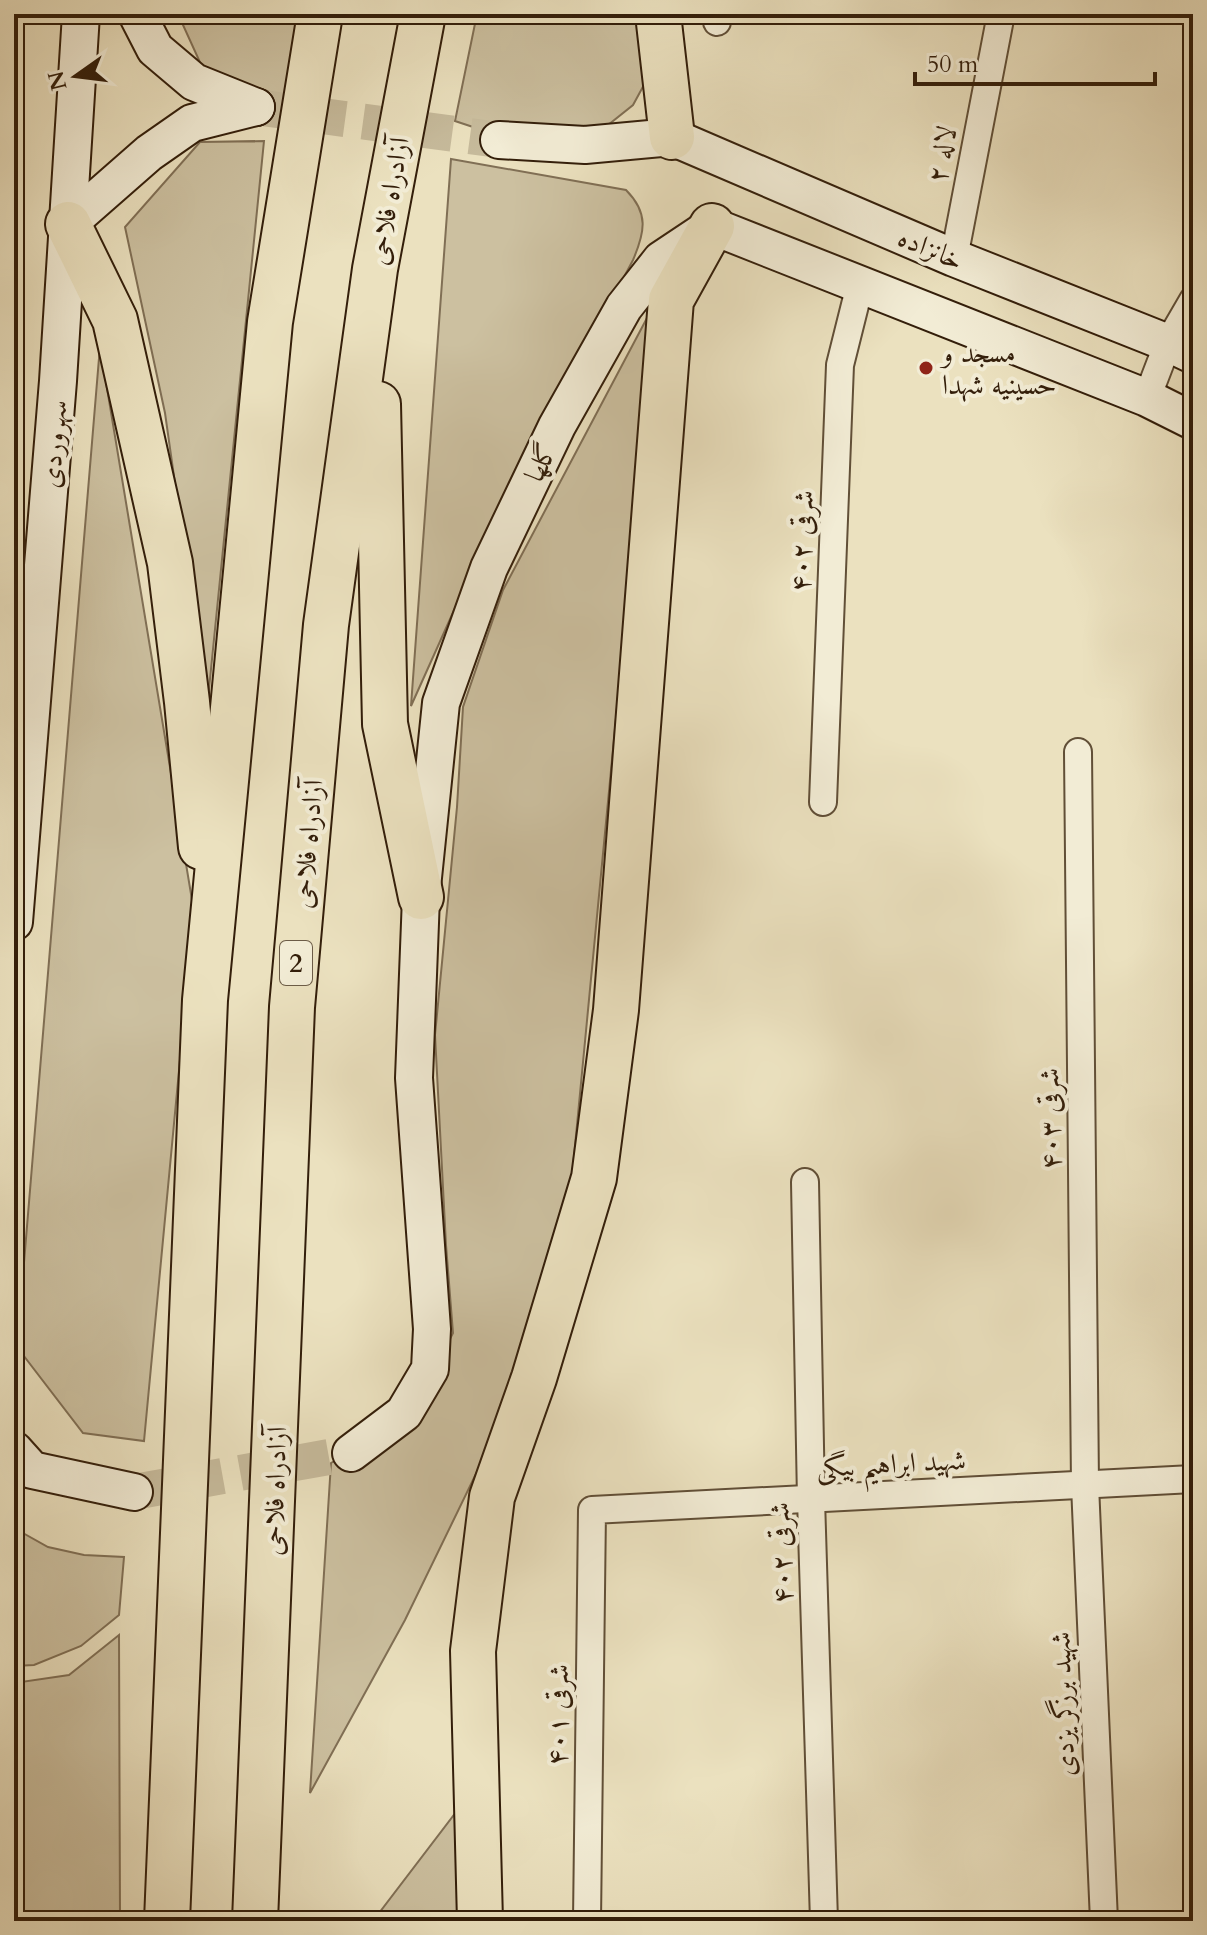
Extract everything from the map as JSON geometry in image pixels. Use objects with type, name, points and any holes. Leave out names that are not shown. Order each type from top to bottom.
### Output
[{"type":"highway","points":[[167,1921],[205,1000],[270,322],[320,14]]},
{"type":"highway","name":"آزادراه فلاحی","points":[[255,1921],[292,1007],[326,625],[375,269],[423,14]]},
{"type":"highway","points":[[658,14],[672,137]]},
{"type":"highway","points":[[68,224],[115,320],[170,563],[187,702],[210,948]]},
{"type":"highway","points":[[480,1921],[473,1651],[492,1497],[534,1378],[594,1178],[616,1010],[671,300],[712,226]]},
{"type":"highway","points":[[375,269],[385,724],[421,897]]},
{"type":"main road","name":"سهروردی","points":[[14,922],[57,397],[81,14]]},
{"type":"main road","points":[[68,224],[149,153],[192,123],[256,107],[194,82],[155,49],[137,14]]},
{"type":"main road","points":[[499,140],[585,145],[672,137]]},
{"type":"main road","name":"خانزاده","points":[[672,137],[954,258],[1181,349]]},
{"type":"main road","points":[[712,226],[1147,398],[1193,421]]},
{"type":"main road","name":"گلها","points":[[351,1453],[404,1413],[430,1369],[432,1329],[414,1078],[421,897],[441,703],[489,568],[557,426],[624,307],[661,260],[712,226]]},
{"type":"main road","points":[[14,1450],[32,1470],[134,1492]]},
{"type":"street","name":"لاله ۲","points":[[954,258],[1001,14]]},
{"type":"street","name":"۴۰۲ شرقی","points":[[823,802],[840,365],[860,285]]},
{"type":"street","points":[[1147,398],[1181,349],[1193,300]]},
{"type":"street","name":"۴۰۳ شرقی","points":[[1078,752],[1085,1485]]},
{"type":"street","name":"۴۰۲ شرقی","points":[[805,1182],[824,1921]]},
{"type":"street","name":"شهید ابراهیم بیگی","points":[[592,1510],[1193,1479]]},
{"type":"street","name":"شهید برزگر یزدی","points":[[1085,1485],[1104,1921]]},
{"type":"street","name":"۴۰۱ شرقی","points":[[587,1921],[592,1510]]},
{"type":"shaded area","points":[[178,14],[299,14],[287,98],[203,69]]},
{"type":"shaded area","points":[[477,14],[640,14],[645,83],[633,105],[608,125],[503,137],[455,121]]},
{"type":"shaded area","points":[[264,141],[207,709],[165,413],[125,227],[200,142]]},
{"type":"shaded area","points":[[451,159],[626,190],[638,207],[643,223],[633,260],[491,528],[411,706]]},
{"type":"shaded area","points":[[656,301],[572,1177],[506,1412],[405,1620],[310,1793],[331,1463],[396,1425],[415,1407],[453,1333],[435,1035],[457,807],[463,707],[503,590]]},
{"type":"shaded area","points":[[100,346],[194,912],[144,1441],[83,1433],[17,1347]]},
{"type":"shaded area","points":[[14,1528],[48,1547],[84,1555],[124,1557],[119,1615],[81,1646],[34,1665],[14,1666]]},
{"type":"shaded area","points":[[119,1635],[120,1921],[14,1921],[14,1683],[69,1675]]},
{"type":"shaded area","points":[[463,1803],[463,1921],[373,1921]]},
{"type":"tunnel","points":[[256,107],[499,140]]},
{"type":"tunnel","points":[[134,1492],[351,1453]]},
{"type":"place","name":"مسجد و حسینیه شهدا","points":[[926,368]]}]
